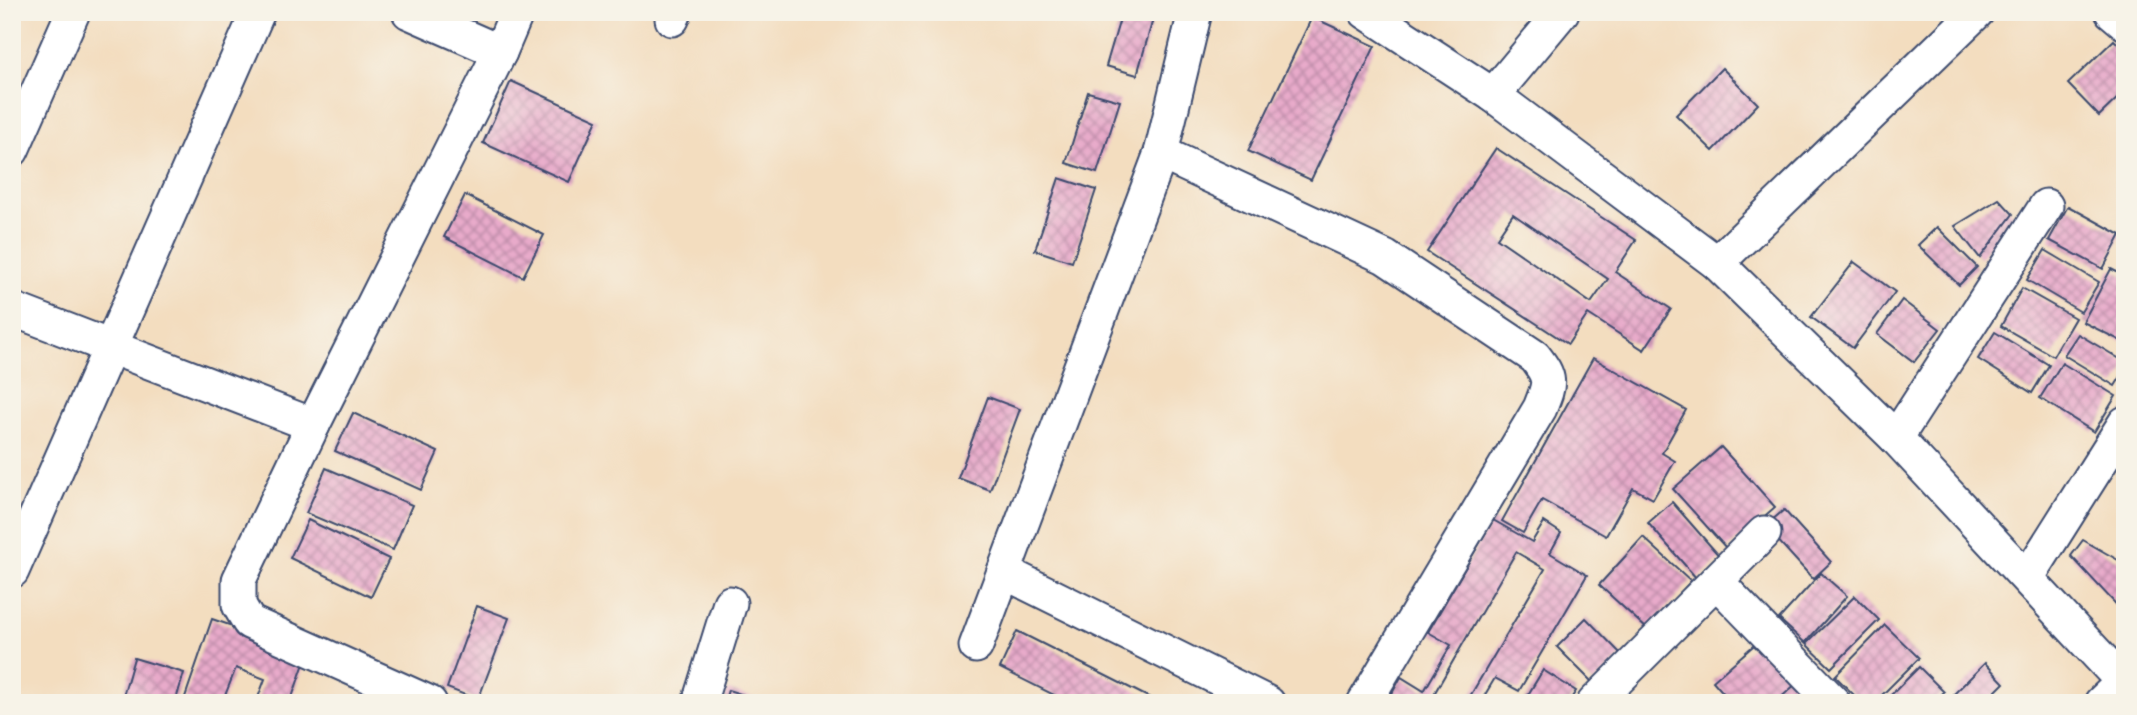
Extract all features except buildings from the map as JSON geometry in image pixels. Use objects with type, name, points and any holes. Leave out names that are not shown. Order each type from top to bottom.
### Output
[{"type":"street","points":[[12,150],[73,12]]},
{"type":"street","points":[[12,571],[258,12]]},
{"type":"street","points":[[410,12],[500,52]]},
{"type":"street","points":[[430,703],[249,622],[239,605],[239,580],[313,425],[500,52],[517,12]]},
{"type":"street","points":[[976,646],[1161,153],[1195,12]]},
{"type":"street","points":[[1366,12],[1493,95],[1717,263],[1896,438],[2027,578],[2116,689]]},
{"type":"street","points":[[1493,95],[1562,12]]},
{"type":"street","points":[[1717,263],[1978,12]]},
{"type":"street","points":[[2112,12],[2125,23]]},
{"type":"street","points":[[1161,153],[1385,257],[1535,357],[1546,372],[1548,387],[1540,408],[1364,703]]},
{"type":"street","points":[[1896,438],[2046,206]]},
{"type":"street","points":[[12,309],[313,425]]},
{"type":"street","points":[[2027,578],[2125,423]]},
{"type":"street","points":[[1594,703],[1764,533]]},
{"type":"street","points":[[1004,572],[1268,703]]},
{"type":"street","points":[[1716,581],[1816,697]]},
{"type":"street","points":[[699,703],[730,603]]}]
